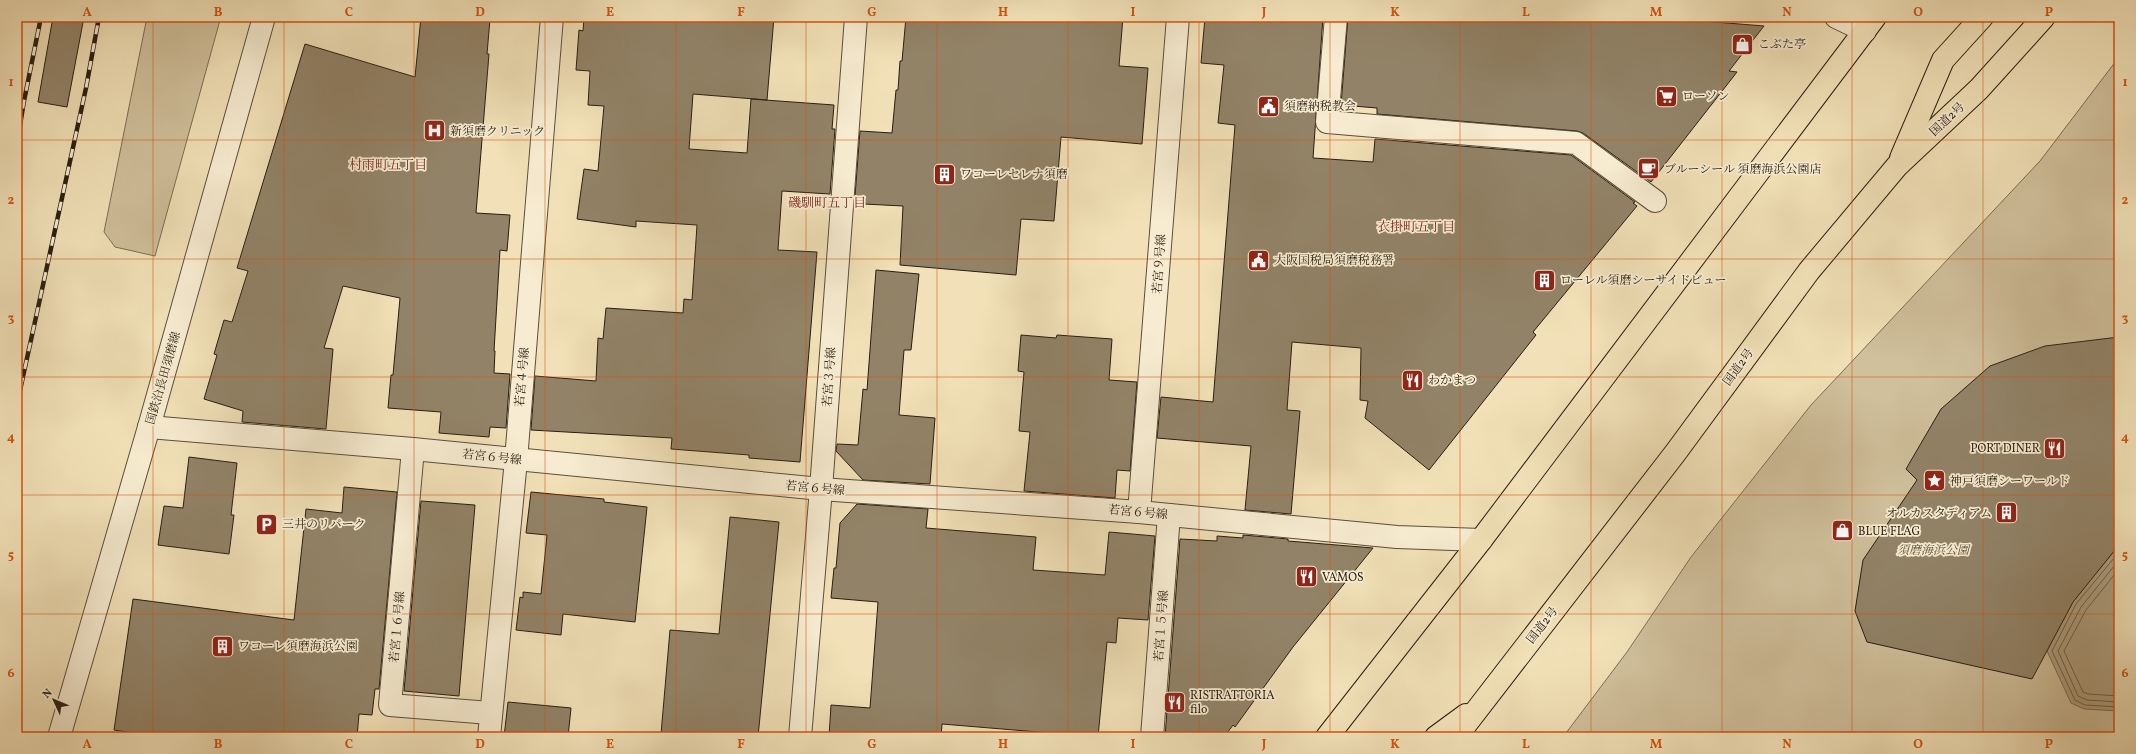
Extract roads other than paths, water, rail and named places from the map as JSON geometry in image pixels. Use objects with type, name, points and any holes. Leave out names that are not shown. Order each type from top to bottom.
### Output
[{"type":"highway","points":[[1897,166],[1943,60],[1982,17]]},
{"type":"highway","name":"国道2号","points":[[1456,737],[1676,452],[1809,271],[1897,166],[1979,89],[2044,17]]},
{"type":"highway","points":[[1327,737],[1481,540],[1870,24]]},
{"type":"highway","points":[[1436,737],[1482,704]]},
{"type":"street","name":"国鉄沿長田須磨線","points":[[59,737],[149,427],[264,17]]},
{"type":"street","name":"若宮４号線","points":[[489,737],[490,713],[516,460],[552,17]]},
{"type":"street","name":"若宮３号線","points":[[800,737],[821,489],[856,17]]},
{"type":"street","name":"若宮９号線","points":[[1139,512],[1178,17]]},
{"type":"street","points":[[1336,17],[1327,122],[1576,143],[1654,201]]},
{"type":"street","points":[[1836,17],[1870,24]]},
{"type":"street","name":"若宮６号線","points":[[149,427],[413,449],[821,489],[1139,512],[1398,538],[1481,540]]},
{"type":"street","name":"若宮１６号線","points":[[413,449],[390,705],[490,713]]},
{"type":"street","name":"若宮１５号線","points":[[1152,737],[1169,515]]},
{"type":"water","points":[[2119,545],[2119,711],[2084,709],[2071,703],[2047,651],[2073,602]]},
{"type":"railway","points":[[17,144],[41,17]]},
{"type":"railway","points":[[17,404],[86,88],[99,17]]},
{"type":"place","name":"こぶた亭","points":[[1743,44]]},
{"type":"place","name":"ローソン","points":[[1666,96]]},
{"type":"place","name":"須磨納税教会","points":[[1269,106]]},
{"type":"place","name":"新須磨クリニック","points":[[434,131]]},
{"type":"place","name":"ブルーシール 須磨海浜公園店","points":[[1649,169]]},
{"type":"place","name":"ワコーレセレナ須磨","points":[[945,174]]},
{"type":"place","name":"大阪国税局須磨税務署","points":[[1259,260]]},
{"type":"place","name":"ローレル須磨シーサイドビュー","points":[[1544,280]]},
{"type":"place","name":"わかまつ","points":[[1412,380]]},
{"type":"place","name":"PORT DINER","points":[[2055,448]]},
{"type":"place","name":"神戸須磨シーワールド","points":[[1935,481]]},
{"type":"place","name":"オルカスタディアム","points":[[2007,513]]},
{"type":"place","name":"三井のリパーク","points":[[267,524]]},
{"type":"place","name":"BLUE FLAG","points":[[1843,531]]},
{"type":"place","name":"VAMOS","points":[[1306,577]]},
{"type":"place","name":"ワコーレ須磨海浜公園","points":[[223,646]]},
{"type":"place","name":"RISTRATTORIA filo","points":[[1174,702]]},
{"type":"district","name":"村雨町五丁目","points":[[388,164]]},
{"type":"district","name":"磯馴町五丁目","points":[[827,202]]},
{"type":"district","name":"衣掛町五丁目","points":[[1416,226]]},
{"type":"park label","name":"須磨海浜公園","points":[[1933,550]]}]
